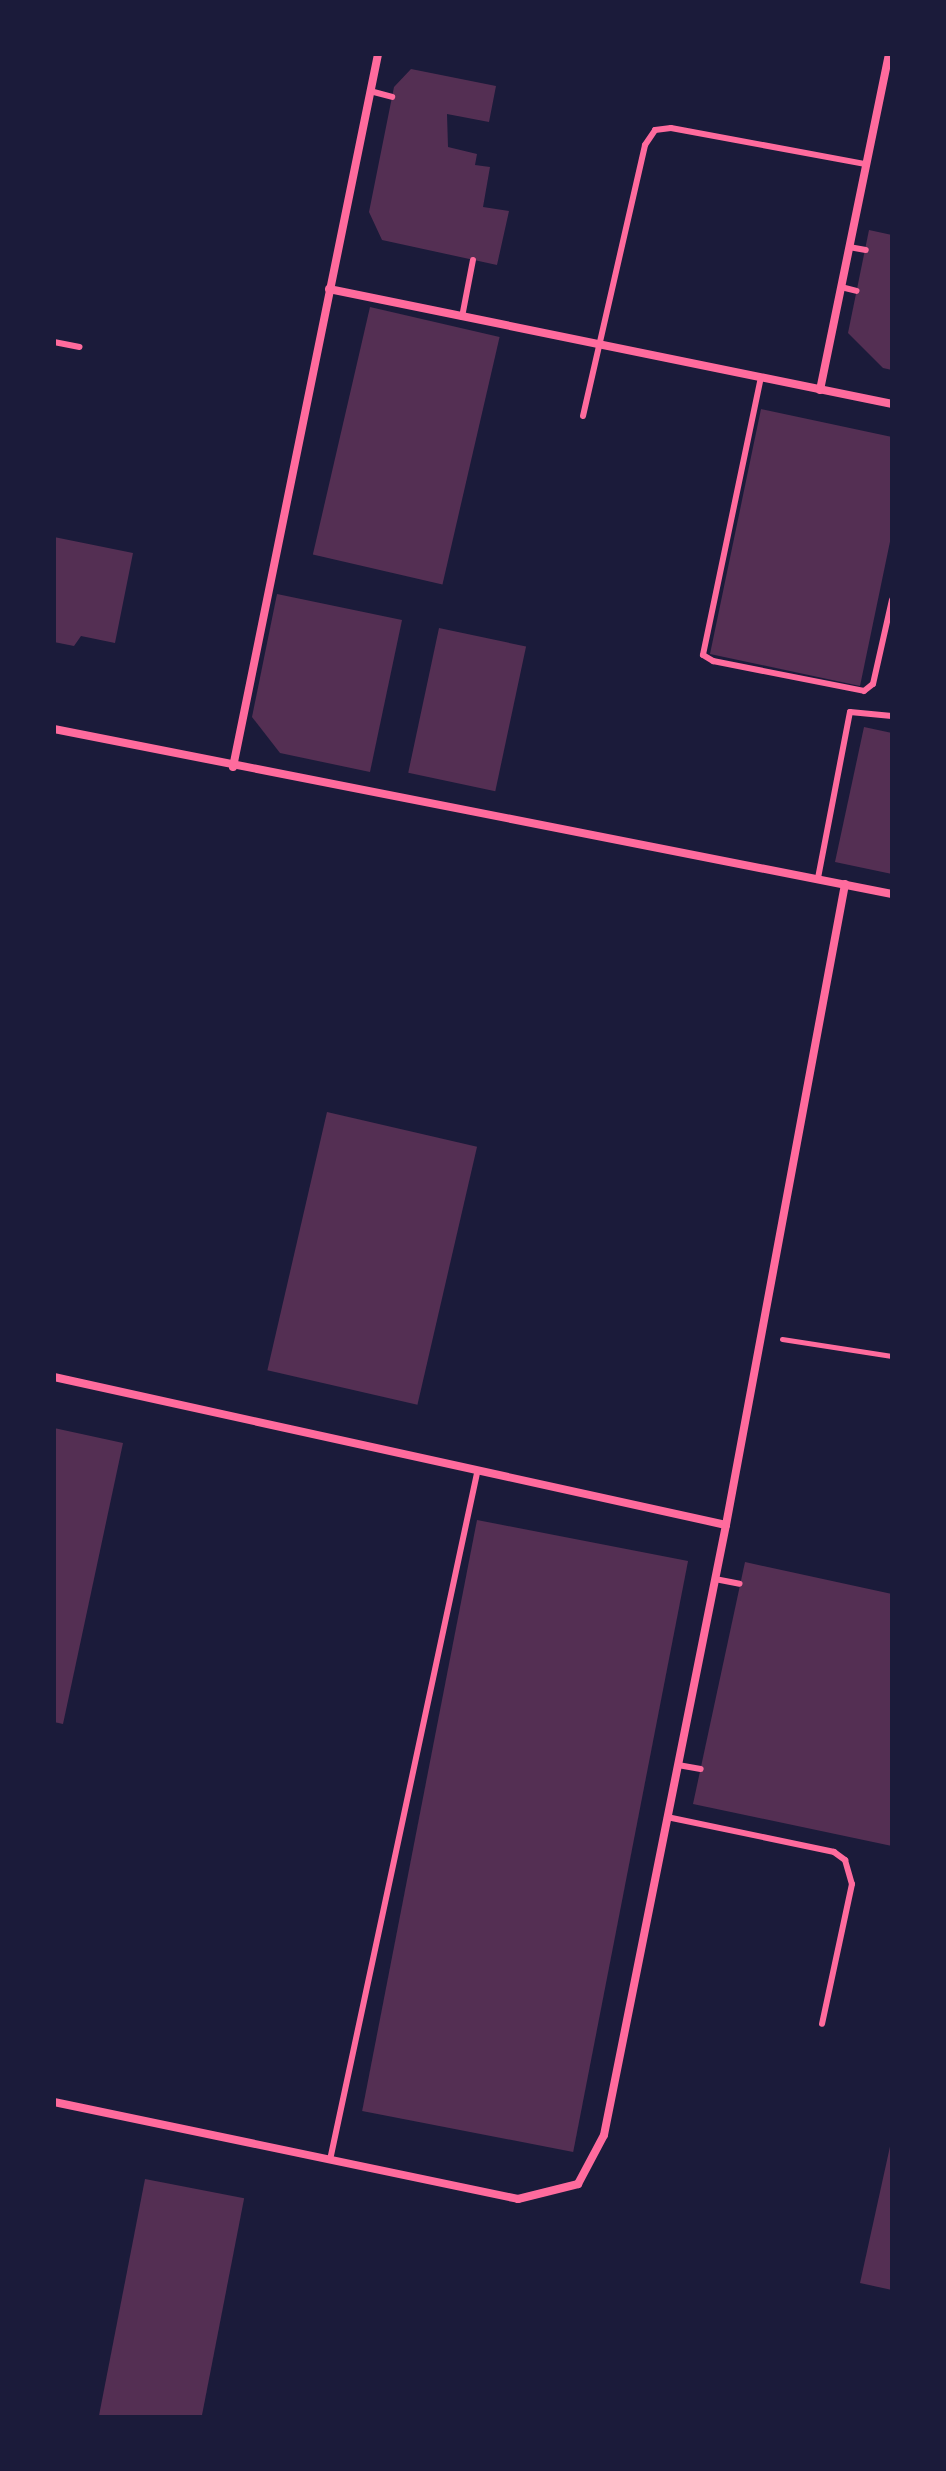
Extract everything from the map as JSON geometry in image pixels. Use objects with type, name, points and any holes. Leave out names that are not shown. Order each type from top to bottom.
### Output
[{"type":"street","points":[[233,767],[378,54]]},
{"type":"street","points":[[820,390],[889,54]]},
{"type":"street","points":[[329,289],[892,404]]},
{"type":"street","points":[[54,729],[233,767],[892,894]]},
{"type":"street","points":[[54,2102],[518,2199],[578,2184],[604,2135],[726,1525],[845,884]]},
{"type":"street","points":[[54,1377],[477,1473],[726,1525]]},
{"type":"lane","points":[[370,91],[392,97]]},
{"type":"lane","points":[[583,416],[603,345],[645,145],[655,130],[671,128],[866,164]]},
{"type":"lane","points":[[849,247],[866,250]]},
{"type":"lane","points":[[462,317],[473,260]]},
{"type":"lane","points":[[841,287],[857,291]]},
{"type":"lane","points":[[54,342],[80,347]]},
{"type":"lane","points":[[761,377],[703,655],[713,661],[864,691],[873,684],[892,600]]},
{"type":"lane","points":[[818,878],[849,714],[861,710],[892,716]]},
{"type":"lane","points":[[330,2160],[477,1473]]},
{"type":"lane","points":[[715,1579],[740,1584]]},
{"type":"lane","points":[[678,1765],[701,1769]]},
{"type":"lane","points":[[667,1817],[834,1852],[845,1860],[852,1884],[822,2024]]},
{"type":"path","points":[[761,1336],[892,1356]]},
{"type":"building","points":[[411,69],[496,86],[489,122],[447,114],[448,147],[477,154],[475,165],[490,167],[483,207],[509,211],[497,265],[382,240],[369,212],[394,87]]},
{"type":"building","points":[[869,230],[892,235],[892,370],[883,368],[848,333]]},
{"type":"building","points":[[370,307],[500,337],[442,584],[313,554]]},
{"type":"building","points":[[761,409],[892,437],[892,532],[860,686],[710,654]]},
{"type":"building","points":[[54,537],[133,553],[115,643],[81,636],[74,646],[54,642]]},
{"type":"building","points":[[277,594],[402,620],[370,772],[280,753],[252,717]]},
{"type":"building","points":[[439,628],[526,647],[495,791],[408,773]]},
{"type":"building","points":[[864,727],[892,733],[892,874],[835,862]]},
{"type":"building","points":[[327,1112],[477,1147],[417,1405],[267,1370]]},
{"type":"building","points":[[54,1428],[123,1443],[63,1724],[54,1722]]},
{"type":"building","points":[[477,1520],[688,1561],[573,2152],[362,2111]]},
{"type":"building","points":[[745,1562],[892,1594],[892,1846],[693,1804]]},
{"type":"building","points":[[892,2142],[892,2290],[860,2283]]},
{"type":"building","points":[[145,2179],[244,2198],[202,2417],[99,2417]]}]
